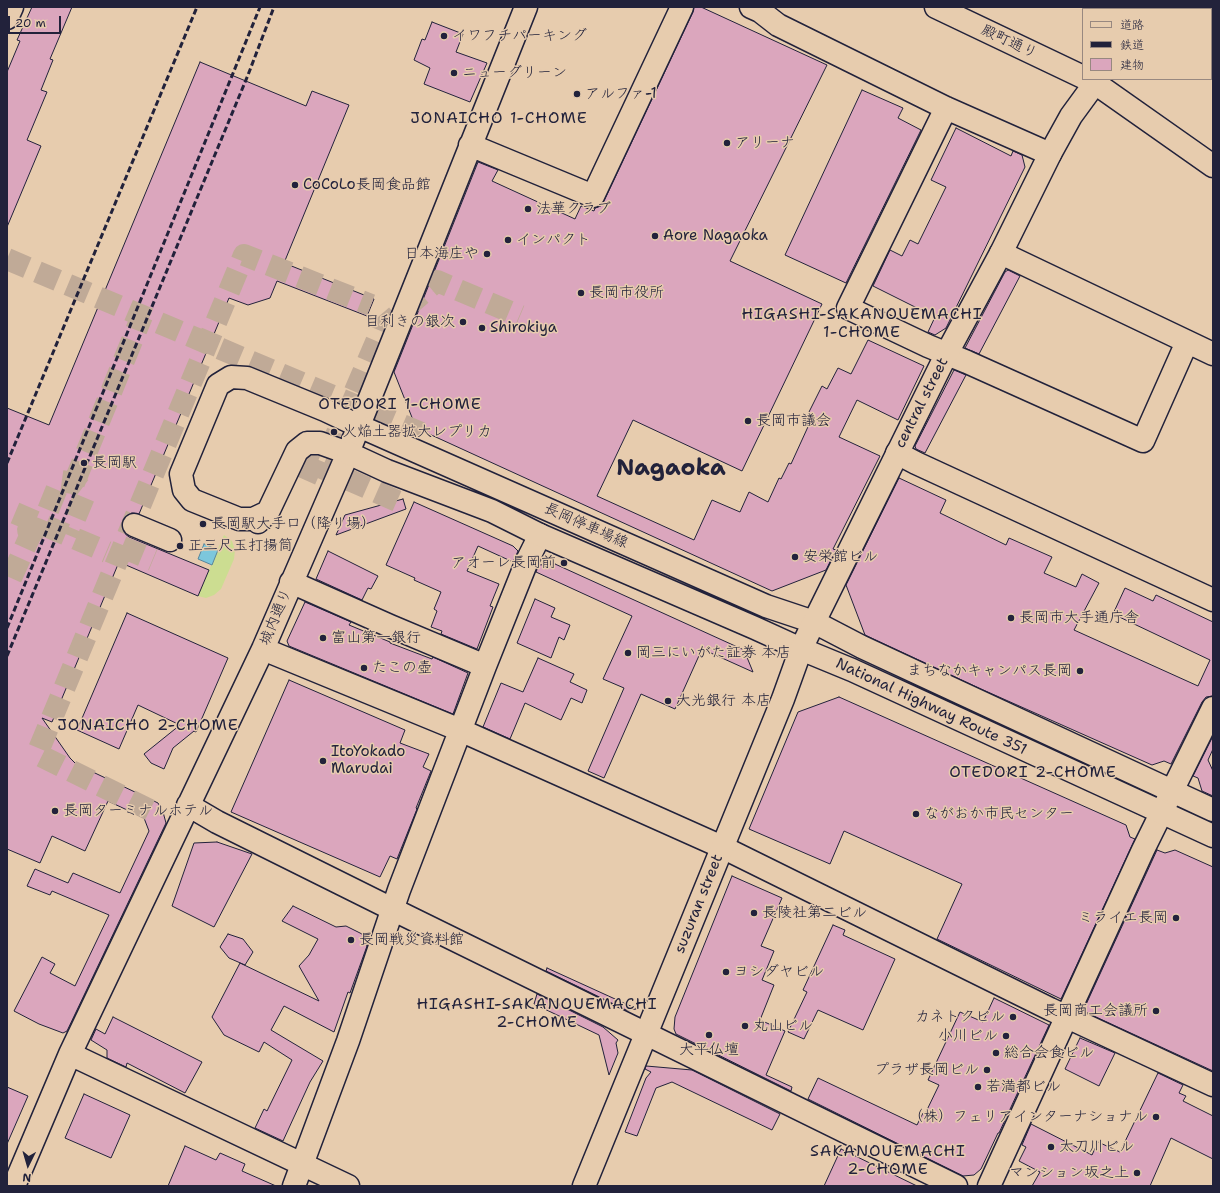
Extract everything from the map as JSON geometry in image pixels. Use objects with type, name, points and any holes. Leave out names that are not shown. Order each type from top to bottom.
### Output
[{"type":"main road","points":[[7,18],[12,7]]},
{"type":"main road","name":"城内通り","points":[[14,1186],[70,1054],[263,649],[348,453],[526,7]]},
{"type":"main road","points":[[470,145],[593,196],[682,7]]},
{"type":"main road","name":"殿町通り","points":[[936,7],[1082,75]]},
{"type":"main road","points":[[758,8],[778,25],[946,108],[1050,154]]},
{"type":"main road","name":"central street","points":[[814,622],[947,353],[1001,253],[1050,154],[1090,80]]},
{"type":"main road","name":"殿町通り","points":[[1092,80],[1213,166]]},
{"type":"main road","points":[[946,108],[848,308],[928,346],[947,353],[1143,441],[1187,342]]},
{"type":"main road","points":[[1001,253],[1213,354]]},
{"type":"main road","name":"長岡停車場線","points":[[802,649],[540,535],[492,511],[387,471],[348,453],[320,443],[307,443],[297,451],[268,512],[253,519],[239,519],[192,500],[184,490],[181,474],[218,385],[231,377],[247,378],[325,410],[766,606],[814,622]]},
{"type":"main road","points":[[897,453],[1213,600]]},
{"type":"main road","points":[[134,526],[163,542]]},
{"type":"main road","points":[[294,1186],[348,1040],[392,909],[485,666],[527,561],[540,535]]},
{"type":"main road","points":[[291,582],[485,666]]},
{"type":"main road","name":"suzuran street","points":[[584,1186],[814,622]]},
{"type":"main road","name":"National Highway Route 351","points":[[814,622],[862,647],[1213,810]]},
{"type":"main road","points":[[263,649],[460,730],[722,846],[1050,1009],[1213,1085]]},
{"type":"main road","name":"National Highway Route 351","points":[[802,649],[852,670],[1161,814],[1213,836]]},
{"type":"main road","points":[[989,1186],[1143,850],[1213,708]]},
{"type":"main road","points":[[188,806],[217,822],[392,909],[956,1186]]},
{"type":"main road","points":[[70,1054],[348,1186]]},
{"type":"green space","points":[[224,535],[232,541],[235,550],[234,559],[221,589],[214,595],[206,598],[198,596]]},
{"type":"water","points":[[204,544],[218,550],[212,565],[198,559]]},
{"type":"building","points":[[32,7],[72,7],[50,59],[53,60],[41,90],[47,92],[27,140],[41,146],[7,227],[7,72],[20,41],[17,40]]},
{"type":"building","points":[[694,7],[701,7],[827,65],[730,261],[822,304],[742,471],[633,420],[597,496],[694,540],[712,500],[740,512],[749,492],[768,502],[779,478],[781,479],[789,463],[791,464],[812,418],[807,416],[822,386],[827,389],[838,368],[851,374],[868,340],[924,366],[898,420],[857,400],[839,437],[880,456],[833,549],[836,550],[826,570],[772,591],[427,433],[427,428],[413,420],[394,372],[478,162],[498,170],[492,181],[575,219],[581,206],[594,211],[595,208],[601,206],[693,12]]},
{"type":"building","points":[[432,22],[463,34],[456,52],[487,63],[470,102],[424,84],[430,68],[414,60],[422,39],[425,40]]},
{"type":"building","name":"長岡駅","points":[[200,62],[306,106],[312,91],[349,105],[284,263],[374,299],[367,316],[277,281],[270,298],[248,305],[229,298],[139,514],[132,513],[126,515],[123,520],[122,527],[124,533],[129,537],[209,570],[198,596],[119,562],[52,722],[42,718],[70,758],[76,764],[158,803],[163,812],[166,823],[67,1031],[63,1033],[39,1024],[14,1011],[42,957],[55,964],[50,973],[75,986],[109,915],[52,891],[50,895],[27,886],[35,869],[68,883],[73,873],[120,893],[149,831],[144,818],[108,801],[85,851],[52,836],[40,863],[7,849],[7,408],[49,425]]},
{"type":"building","points":[[862,90],[903,108],[898,118],[921,130],[846,283],[785,255]]},
{"type":"building","points":[[956,128],[1011,156],[1013,151],[1022,155],[1025,167],[946,328],[935,335],[928,332],[935,317],[873,286],[890,250],[902,256],[910,240],[918,244],[946,187],[931,180]]},
{"type":"building","points":[[1008,270],[1020,276],[979,354],[965,348],[1005,272]]},
{"type":"building","points":[[954,370],[966,375],[925,453],[916,449],[915,446]]},
{"type":"building","points":[[899,478],[946,500],[940,513],[1006,545],[1009,538],[1052,557],[1044,573],[1076,587],[1082,574],[1099,583],[1074,630],[1198,686],[1210,660],[1113,614],[1125,588],[1153,601],[1156,595],[1213,622],[1213,696],[1206,697],[1202,702],[1171,764],[1164,761],[1152,765],[981,689],[865,635],[846,585]]},
{"type":"building","points":[[403,499],[406,509],[336,535],[345,515]]},
{"type":"building","points":[[414,502],[513,546],[518,551],[513,562],[478,546],[467,571],[499,584],[490,606],[493,607],[477,649],[441,634],[442,631],[431,627],[437,611],[434,609],[441,592],[386,565]]},
{"type":"building","points":[[328,551],[378,576],[371,589],[368,588],[362,600],[316,579]]},
{"type":"building","points":[[555,564],[744,650],[753,672],[702,649],[675,709],[641,694],[604,778],[588,771],[624,688],[603,679],[632,616],[536,572],[539,565]]},
{"type":"building","points":[[535,599],[555,608],[551,617],[570,625],[564,640],[559,637],[551,658],[517,643]]},
{"type":"building","points":[[305,602],[351,622],[349,625],[390,643],[432,659],[433,657],[468,673],[453,714],[289,646],[287,641]]},
{"type":"building","points":[[127,613],[228,658],[196,732],[194,731],[173,748],[164,769],[151,763],[144,754],[180,725],[138,705],[119,749],[77,730]]},
{"type":"building","points":[[538,658],[574,674],[570,682],[587,690],[582,703],[571,698],[561,720],[525,703],[510,739],[483,727],[501,683],[523,692]]},
{"type":"building","name":"ItoYokado Marudai","points":[[289,680],[405,730],[400,743],[429,754],[423,767],[431,771],[416,808],[417,809],[397,859],[390,856],[380,877],[231,812]]},
{"type":"building","points":[[839,697],[1126,825],[1130,837],[1135,839],[1061,999],[937,939],[962,884],[844,831],[830,864],[749,829],[798,712]]},
{"type":"building","points":[[1213,736],[1213,749],[1208,760],[1213,771],[1213,796],[1202,791],[1198,778],[1193,776]]},
{"type":"building","points":[[217,842],[252,854],[214,927],[172,906],[194,843]]},
{"type":"building","points":[[1157,850],[1165,853],[1175,850],[1213,867],[1213,1071],[1083,1011]]},
{"type":"building","points":[[732,876],[782,898],[761,946],[774,951],[762,980],[774,985],[760,1020],[785,1031],[766,1075],[792,1087],[791,1091],[676,1034],[674,1029],[675,1017]]},
{"type":"building","points":[[293,906],[336,927],[346,926],[362,934],[367,946],[350,993],[348,992],[334,1032],[284,1006],[271,1030],[323,1061],[310,1082],[283,1141],[255,1128],[264,1109],[267,1111],[292,1060],[264,1042],[259,1052],[224,1035],[212,1017],[240,963],[319,1001],[299,966],[309,955],[318,939],[282,921]]},
{"type":"building","points":[[833,925],[845,930],[843,935],[895,959],[863,1030],[818,1010],[804,1039],[788,1032],[807,992],[803,990]]},
{"type":"building","points":[[228,934],[243,939],[253,952],[245,965],[229,958],[220,947]]},
{"type":"building","points":[[547,968],[637,1009],[626,1010],[546,971]]},
{"type":"building","points":[[537,994],[603,1027],[618,1040],[616,1043],[618,1053],[609,1075],[599,1035],[534,1004]]},
{"type":"building","points":[[994,998],[1049,1025],[981,1169],[974,1175],[963,1176],[808,1099],[818,1078],[917,1125],[923,1113],[925,1114],[939,1085],[928,1080],[960,1012],[983,1022]]},
{"type":"building","points":[[113,1017],[202,1062],[185,1093],[127,1063],[126,1067],[107,1058],[107,1050],[91,1040],[96,1029],[105,1034]]},
{"type":"building","points":[[1080,1038],[1115,1053],[1099,1086],[1065,1069]]},
{"type":"building","points":[[646,1066],[692,1070],[780,1114],[772,1130],[672,1082],[656,1088],[637,1136],[625,1132],[646,1078],[651,1072],[645,1069]]},
{"type":"building","points":[[1158,1073],[1183,1085],[1179,1093],[1186,1096],[1183,1101],[1213,1116],[1213,1159],[1171,1138],[1150,1186],[1032,1186],[1040,1172],[1019,1161],[1026,1147],[1022,1145],[1031,1124],[1092,1155],[1098,1142],[1120,1152]]},
{"type":"building","points":[[7,1087],[28,1096],[7,1144]]},
{"type":"building","points":[[84,1094],[130,1115],[111,1158],[65,1138]]},
{"type":"building","points":[[185,1146],[216,1160],[220,1153],[245,1164],[242,1171],[276,1186],[168,1186]]},
{"type":"building","points":[[841,1149],[917,1186],[824,1186]]},
{"type":"tunnel","points":[[150,810],[37,754],[244,255],[371,305]]},
{"type":"tunnel","points":[[7,259],[421,433]]},
{"type":"tunnel","points":[[397,501],[322,468],[382,328],[437,281],[520,316]]},
{"type":"tunnel","points":[[74,483],[142,316]]},
{"type":"tunnel","points":[[305,480],[312,464],[322,468]]},
{"type":"tunnel","points":[[30,536],[32,532],[42,525],[60,481],[74,483],[86,492],[68,535]]},
{"type":"tunnel","points":[[15,513],[107,552]]},
{"type":"tunnel","points":[[11,578],[30,536],[28,530],[32,522]]},
{"type":"tunnel","points":[[122,547],[153,560]]},
{"type":"railway","points":[[7,463],[197,7]]},
{"type":"railway","points":[[7,628],[260,7]]},
{"type":"railway","points":[[7,656],[248,75],[274,7]]},
{"type":"place","name":"イワフチパーキング","points":[[444,36]]},
{"type":"place","name":"ニューグリーン","points":[[454,73]]},
{"type":"place","name":"アルファ-1","points":[[577,94]]},
{"type":"place","name":"アリーナ","points":[[727,143]]},
{"type":"place","name":"CoCoLo長岡食品館","points":[[295,185]]},
{"type":"place","name":"法華クラブ","points":[[528,209]]},
{"type":"place","name":"Aore Nagaoka","points":[[655,236]]},
{"type":"place","name":"インパクト","points":[[508,240]]},
{"type":"place","name":"日本海庄や","points":[[487,254]]},
{"type":"place","name":"長岡市役所","points":[[581,293]]},
{"type":"place","name":"目利きの銀次","points":[[463,322]]},
{"type":"place","name":"Shirokiya","points":[[482,328]]},
{"type":"place","name":"長岡市議会","points":[[748,421]]},
{"type":"place","name":"火焔土器拡大レプリカ","points":[[334,432]]},
{"type":"place","name":"長岡駅","points":[[84,463]]},
{"type":"place","name":"長岡駅大手口（降り場）","points":[[203,524]]},
{"type":"place","name":"正三尺玉打揚筒","points":[[180,546]]},
{"type":"place","name":"安栄館ビル","points":[[795,557]]},
{"type":"place","name":"アオーレ長岡前","points":[[564,563]]},
{"type":"place","name":"長岡市大手通庁舎","points":[[1011,618]]},
{"type":"place","name":"富山第一銀行","points":[[323,638]]},
{"type":"place","name":"岡三にいがた証券 本店","points":[[628,653]]},
{"type":"place","name":"たこの壺","points":[[364,668]]},
{"type":"place","name":"まちなかキャンパス長岡","points":[[1080,671]]},
{"type":"place","name":"大光銀行 本店","points":[[668,701]]},
{"type":"place","name":"ItoYokado Marudai","points":[[323,761]]},
{"type":"place","name":"長岡ターミナルホテル","points":[[55,811]]},
{"type":"place","name":"ながおか市民センター","points":[[916,814]]},
{"type":"place","name":"長陵社第二ビル","points":[[754,913]]},
{"type":"place","name":"ミライエ長岡","points":[[1176,918]]},
{"type":"place","name":"長岡戦災資料館","points":[[351,940]]},
{"type":"place","name":"ヨシダヤビル","points":[[726,972]]},
{"type":"place","name":"長岡商工会議所","points":[[1156,1011]]},
{"type":"place","name":"カネトクビル","points":[[1013,1017]]},
{"type":"place","name":"丸山ビル","points":[[745,1026]]},
{"type":"place","name":"大平仏壇","points":[[709,1035]]},
{"type":"place","name":"小川ビル","points":[[1006,1036]]},
{"type":"place","name":"総合会食ビル","points":[[996,1053]]},
{"type":"place","name":"プラザ長岡ビル","points":[[987,1070]]},
{"type":"place","name":"若満都ビル","points":[[978,1087]]},
{"type":"place","name":"（株）フェリアインターナショナル","points":[[1156,1117]]},
{"type":"place","name":"太刀川ビル","points":[[1051,1147]]},
{"type":"place","name":"マンション坂之上","points":[[1137,1173]]},
{"type":"district","name":"JONAICHO 1-CHOME","points":[[499,119]]},
{"type":"district","name":"HIGASHI-SAKANOUEMACHI 1-CHOME","points":[[862,324]]},
{"type":"district","name":"OTEDORI 1-CHOME","points":[[400,405]]},
{"type":"district","name":"Nagaoka","points":[[671,469]]},
{"type":"district","name":"JONAICHO 2-CHOME","points":[[148,726]]},
{"type":"district","name":"OTEDORI 2-CHOME","points":[[1033,773]]},
{"type":"district","name":"HIGASHI-SAKANOUEMACHI 2-CHOME","points":[[537,1014]]},
{"type":"district","name":"SAKANOUEMACHI 2-CHOME","points":[[888,1161]]}]
